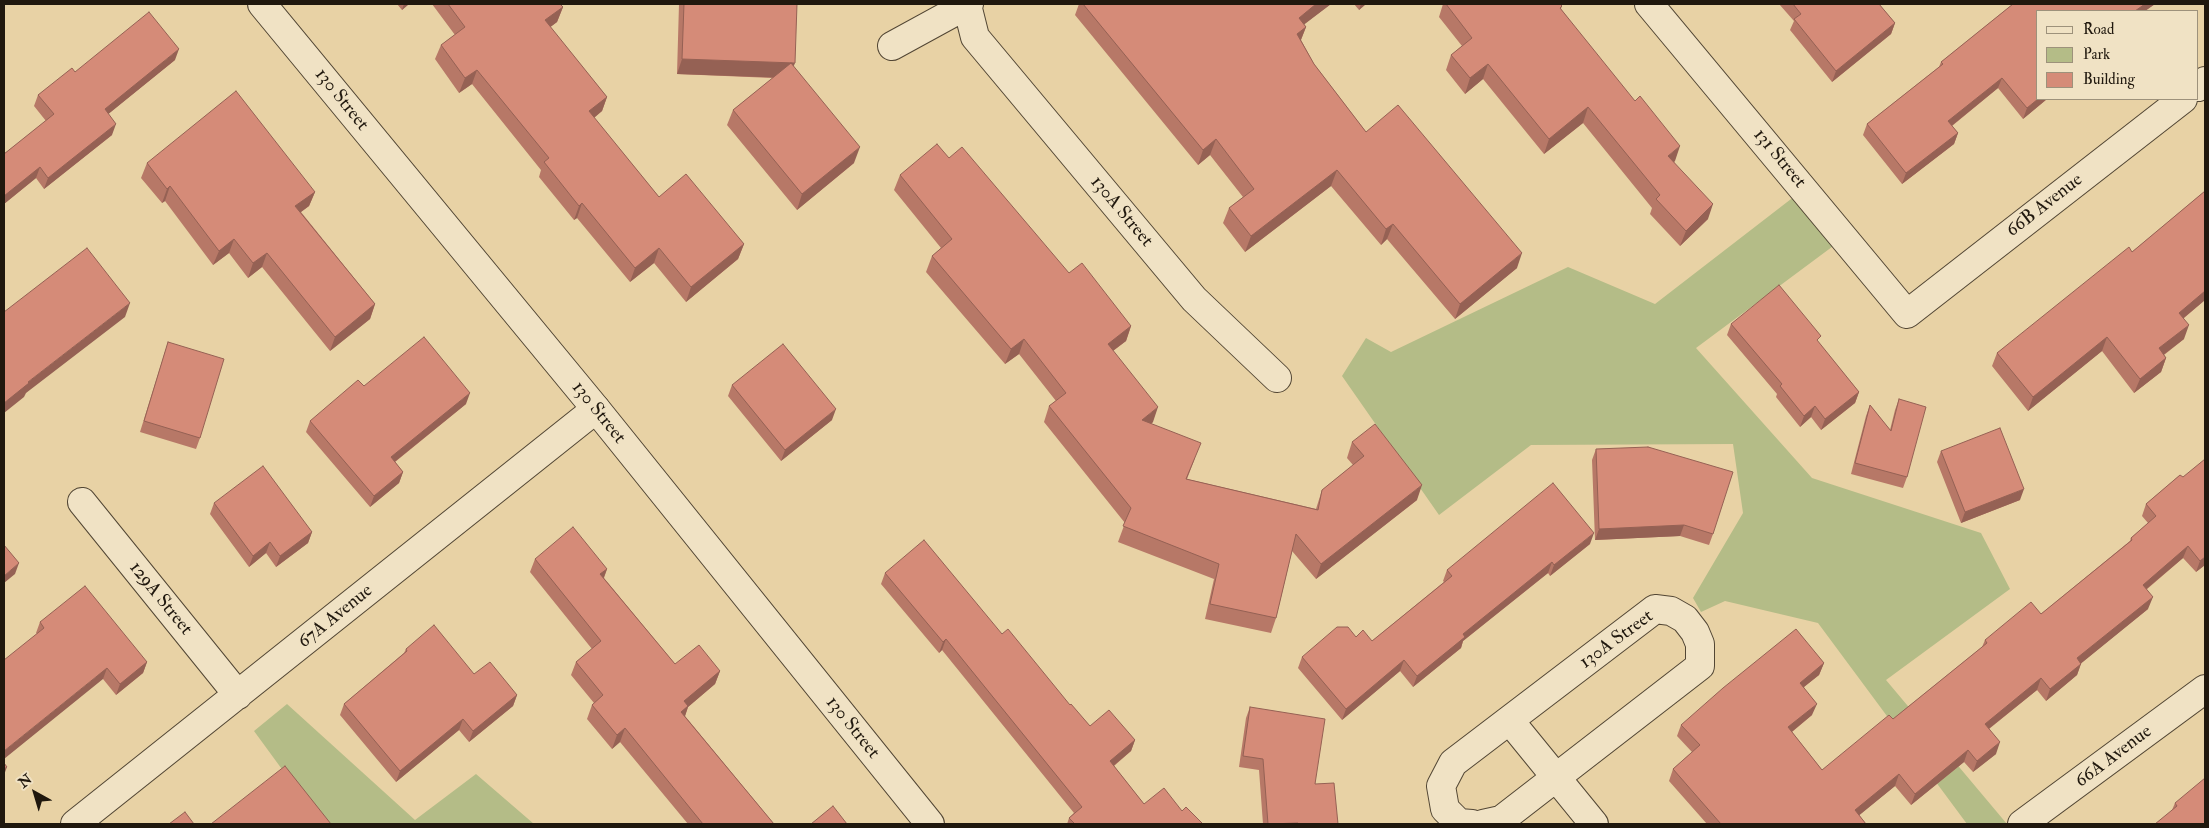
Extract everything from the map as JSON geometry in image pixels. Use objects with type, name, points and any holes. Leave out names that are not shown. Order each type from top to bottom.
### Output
[{"type":"street","name":"130 Street","points":[[262,4],[596,409],[930,824]]},
{"type":"street","name":"130A Street","points":[[968,4],[974,37],[1194,299],[1278,378]]},
{"type":"street","points":[[892,46],[968,4]]},
{"type":"street","name":"131 Street","points":[[1649,4],[1907,314]]},
{"type":"street","name":"66B Avenue","points":[[1907,314],[2182,100]]},
{"type":"street","name":"67A Avenue","points":[[75,824],[596,409]]},
{"type":"street","name":"129A Street","points":[[82,502],[238,695]]},
{"type":"street","name":"130A Street","points":[[1472,824],[1459,823],[1445,809],[1441,786],[1454,763],[1655,609],[1671,611],[1685,619],[1695,632],[1700,644],[1700,666],[1501,820],[1483,824]]},
{"type":"street","name":"66A Avenue","points":[[2022,824],[2205,689]]},
{"type":"street","points":[[1510,720],[1594,824]]},
{"type":"green space","points":[[1804,189],[1844,238],[1696,348],[1812,478],[1981,533],[2010,589],[1886,680],[2007,824],[1967,824],[1818,623],[1725,601],[1701,612],[1693,598],[1743,513],[1733,444],[1531,445],[1439,515],[1342,376],[1366,338],[1391,352],[1568,267],[1655,304]]},
{"type":"green space","points":[[287,704],[415,820],[476,774],[534,824],[322,824],[254,731]]},
{"type":"building","points":[[448,4],[560,4],[563,7],[545,20],[607,97],[589,111],[659,197],[686,174],[744,244],[691,287],[659,248],[635,268],[582,203],[579,206],[544,162],[549,158],[477,70],[465,78],[441,45],[465,27]]},
{"type":"building","points":[[684,4],[797,4],[795,63],[682,59]]},
{"type":"building","points":[[1083,4],[1316,4],[1299,18],[1306,27],[1297,34],[1314,64],[1366,132],[1398,105],[1522,253],[1460,304],[1393,224],[1386,229],[1337,170],[1251,236],[1229,208],[1254,189],[1216,139],[1203,150]]},
{"type":"building","points":[[1446,4],[1560,4],[1562,6],[1560,8],[1635,101],[1640,96],[1680,146],[1668,156],[1713,204],[1686,231],[1656,199],[1660,195],[1588,107],[1549,139],[1488,64],[1470,78],[1451,55],[1472,38]]},
{"type":"building","points":[[1793,4],[1879,4],[1895,23],[1836,71],[1794,19],[1801,14]]},
{"type":"building","points":[[2013,4],[2145,4],[2136,10],[2036,10],[2037,100],[2027,108],[2002,78],[1948,121],[1958,133],[1906,173],[1867,124],[1943,64],[1941,62]]},
{"type":"building","points":[[149,12],[179,49],[105,109],[116,124],[48,178],[40,167],[4,196],[4,154],[54,114],[38,95],[72,68],[75,72]]},
{"type":"building","points":[[791,63],[860,147],[802,194],[733,110]]},
{"type":"building","points":[[236,91],[315,192],[295,206],[375,304],[335,337],[267,253],[253,263],[234,239],[219,251],[170,186],[167,189],[147,163]]},
{"type":"building","points":[[937,144],[949,158],[962,147],[1069,273],[1082,263],[1131,326],[1108,344],[1158,407],[1142,420],[1201,443],[1186,479],[1318,510],[1322,490],[1364,456],[1352,442],[1375,424],[1422,485],[1321,564],[1296,534],[1276,618],[1210,604],[1219,564],[1123,526],[1131,508],[1049,406],[1066,393],[1024,339],[1011,349],[932,256],[952,239],[900,175]]},
{"type":"building","points":[[2205,191],[2205,291],[2179,313],[2189,325],[2159,348],[2166,358],[2140,379],[2107,337],[2033,397],[1997,353],[2129,247],[2132,252]]},
{"type":"building","points":[[87,248],[130,303],[28,382],[4,403],[4,312]]},
{"type":"building","points":[[1779,285],[1821,336],[1817,340],[1859,392],[1825,419],[1815,406],[1804,416],[1780,386],[1782,384],[1731,324]]},
{"type":"building","points":[[424,337],[470,393],[391,457],[403,472],[374,496],[310,421],[358,380],[364,386]]},
{"type":"building","points":[[168,342],[224,359],[200,438],[144,421]]},
{"type":"building","points":[[783,344],[836,409],[785,450],[732,385]]},
{"type":"building","points":[[1899,399],[1926,407],[1907,477],[1855,463],[1870,405],[1891,431]]},
{"type":"building","points":[[2000,428],[2024,489],[1965,512],[1941,451]]},
{"type":"building","points":[[1648,447],[1733,472],[1713,534],[1684,525],[1599,529],[1596,449]]},
{"type":"building","points":[[2205,459],[2205,557],[2200,561],[2188,546],[2143,585],[2153,597],[2077,658],[2081,664],[2050,689],[2041,678],[1985,724],[2000,742],[1977,761],[1968,750],[1915,794],[1899,774],[1855,810],[1866,824],[1721,824],[1673,769],[1700,745],[1681,725],[1796,629],[1824,663],[1800,683],[1817,704],[1788,727],[1822,770],[1889,715],[1893,719],[1987,643],[1985,640],[2031,602],[2041,614],[2132,540],[2131,538],[2156,516],[2146,504],[2180,475],[2183,477]]},
{"type":"building","points":[[263,466],[312,532],[280,556],[270,542],[253,556],[214,503]]},
{"type":"building","points":[[1553,483],[1594,533],[1554,565],[1552,562],[1463,634],[1465,637],[1417,676],[1404,660],[1346,709],[1302,657],[1337,627],[1348,627],[1356,637],[1363,630],[1372,641],[1452,576],[1447,570]]},
{"type":"building","points":[[573,527],[607,569],[600,574],[675,664],[699,645],[720,671],[684,701],[688,706],[681,712],[774,824],[703,824],[625,728],[617,735],[592,705],[603,695],[576,662],[601,641],[535,559]]},
{"type":"building","points":[[924,540],[1002,634],[1008,629],[1070,705],[1090,726],[1109,710],[1135,740],[1110,761],[1144,804],[1164,788],[1182,811],[1186,807],[1203,824],[1075,824],[1069,818],[1082,807],[946,639],[943,642],[885,573]]},
{"type":"building","points":[[4,545],[19,563],[4,576]]},
{"type":"building","points":[[85,586],[147,662],[120,684],[107,668],[4,751],[4,660],[44,628],[40,622]]},
{"type":"building","points":[[434,625],[474,674],[490,662],[517,695],[473,731],[463,719],[400,771],[344,704],[407,651],[406,649]]},
{"type":"building","points":[[1250,707],[1325,719],[1315,784],[1334,783],[1338,824],[1268,824],[1263,759],[1243,756]]},
{"type":"building","points":[[285,766],[331,824],[211,824]]},
{"type":"building","points":[[2205,778],[2205,824],[2155,824],[2177,806],[2175,803]]},
{"type":"building","points":[[833,806],[847,824],[811,824]]},
{"type":"building","points":[[185,812],[194,824],[169,824]]}]
